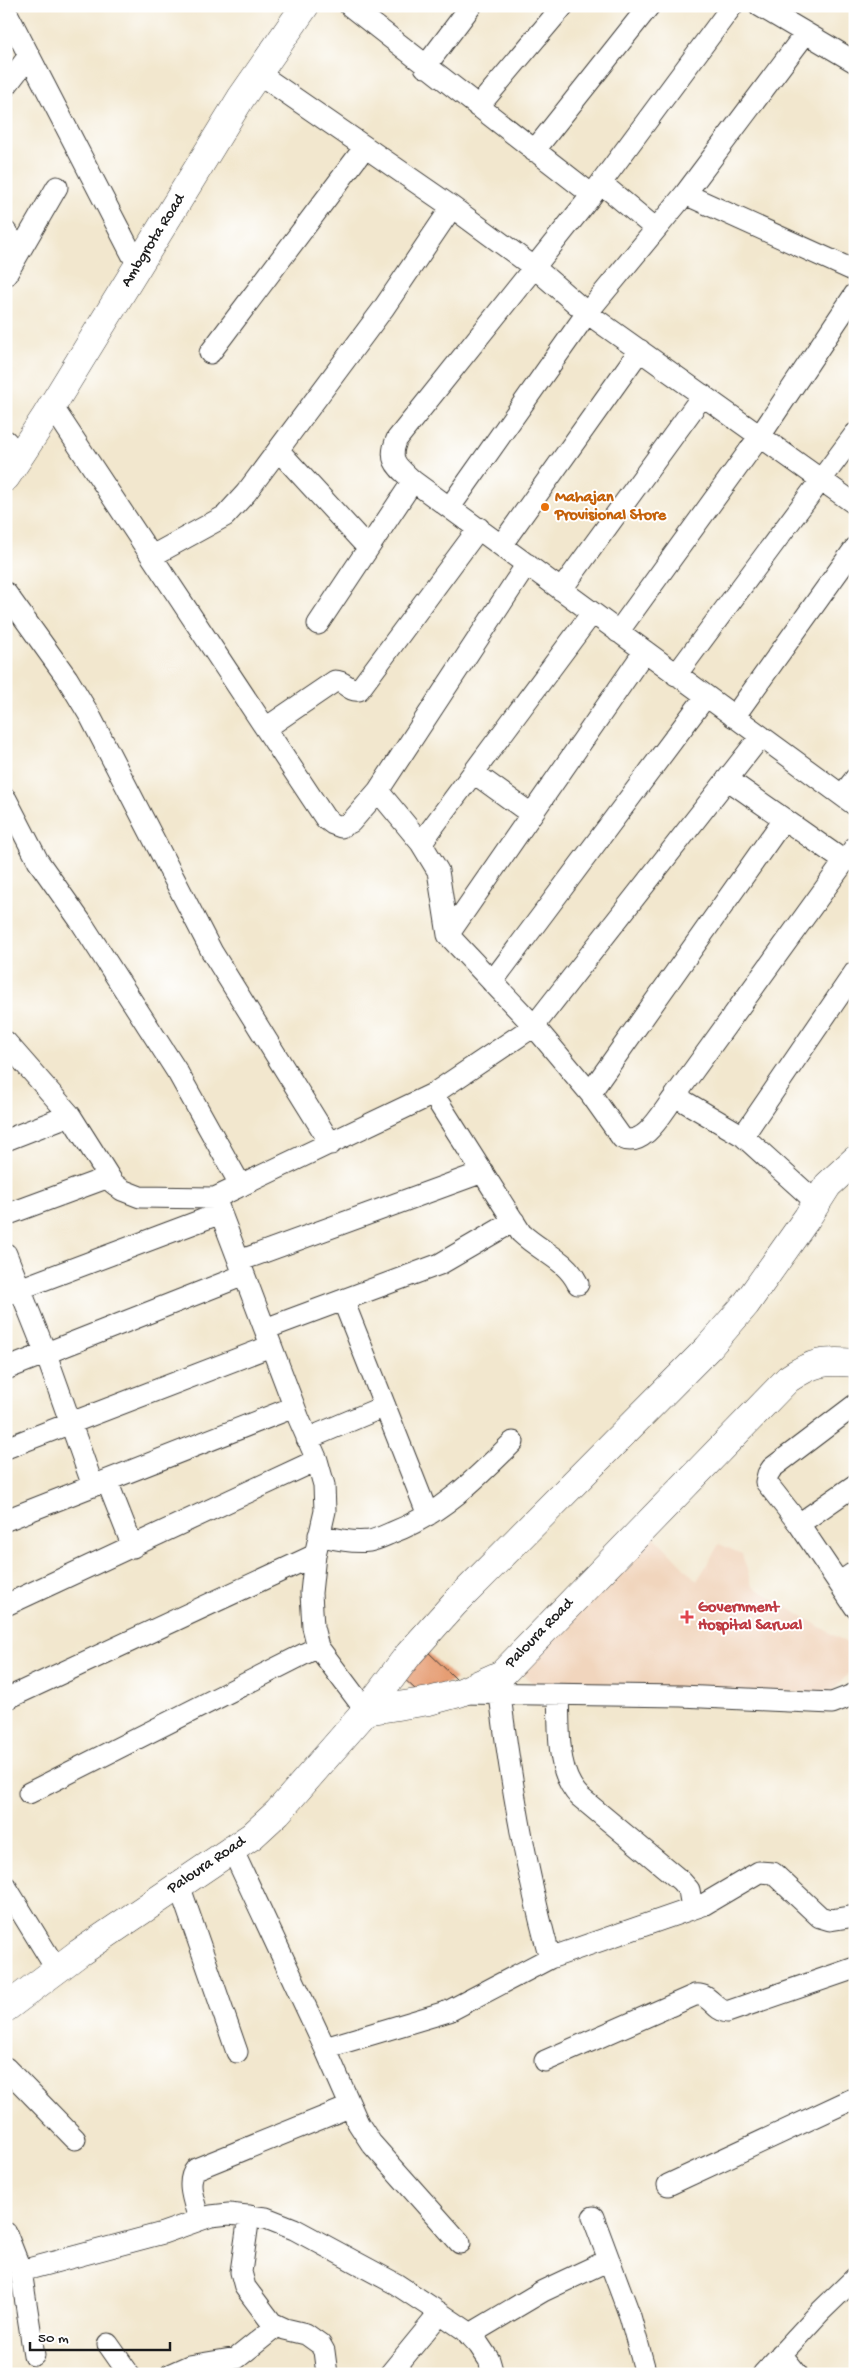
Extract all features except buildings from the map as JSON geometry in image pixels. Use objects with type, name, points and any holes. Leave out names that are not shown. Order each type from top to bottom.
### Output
[{"type":"main road","name":"Ambgrota Road","points":[[11,458],[52,406],[258,73],[305,6]]},
{"type":"main road","points":[[366,1711],[409,1654],[454,1604],[708,1348],[746,1304],[828,1185],[855,1160]]},
{"type":"main road","name":"Paloura Road","points":[[6,2008],[57,1970],[252,1836],[278,1812],[366,1711],[429,1701],[459,1693],[502,1674],[622,1548],[788,1379],[807,1366],[829,1361],[855,1363]]},
{"type":"street","points":[[350,6],[534,151],[656,229]]},
{"type":"street","points":[[425,67],[471,6]]},
{"type":"street","points":[[478,107],[563,6]]},
{"type":"street","points":[[534,151],[649,6]]},
{"type":"street","points":[[732,6],[535,268],[397,439],[392,450],[393,460],[413,481],[502,544],[644,652],[761,736],[851,793]]},
{"type":"street","points":[[760,6],[855,62]]},
{"type":"street","points":[[6,11],[138,266]]},
{"type":"street","points":[[450,507],[587,313],[685,194],[805,34]]},
{"type":"street","points":[[6,86],[29,56]]},
{"type":"street","points":[[258,73],[452,207],[535,268],[587,313],[855,504]]},
{"type":"street","points":[[210,353],[365,147]]},
{"type":"street","points":[[6,275],[56,187]]},
{"type":"street","points":[[685,194],[855,271]]},
{"type":"street","points":[[152,556],[224,516],[246,493],[383,308],[452,207]]},
{"type":"street","points":[[6,232],[20,250]]},
{"type":"street","points":[[618,632],[760,436],[855,294]]},
{"type":"street","points":[[502,544],[640,350]]},
{"type":"street","points":[[562,590],[703,395]]},
{"type":"street","points":[[52,406],[325,818],[341,827],[351,822],[378,792],[527,564]]},
{"type":"street","points":[[676,675],[823,480],[855,434]]},
{"type":"street","points":[[278,450],[368,548]]},
{"type":"street","points":[[318,624],[413,481]]},
{"type":"street","points":[[266,728],[335,680],[340,680],[351,689],[360,690],[479,528]]},
{"type":"street","points":[[734,717],[855,548]]},
{"type":"street","points":[[6,593],[62,670],[90,716],[212,952],[331,1144]]},
{"type":"street","points":[[421,844],[592,613]]},
{"type":"street","points":[[448,935],[644,652]]},
{"type":"street","points":[[492,982],[706,696]]},
{"type":"street","points":[[13,1292],[218,1206],[240,1186],[433,1094],[534,1026],[761,736]]},
{"type":"street","points":[[474,773],[531,814]]},
{"type":"street","points":[[378,792],[421,844],[438,871],[442,886],[444,919],[448,935],[534,1026],[590,1093],[622,1138],[636,1141],[645,1135],[675,1096],[849,854],[784,820],[727,779]]},
{"type":"street","points":[[6,799],[38,861],[81,922],[178,1073],[240,1186]]},
{"type":"street","points":[[590,1093],[784,820]]},
{"type":"street","points":[[743,1136],[855,972]]},
{"type":"street","points":[[6,1042],[70,1115],[109,1177],[122,1190],[140,1197],[218,1206]]},
{"type":"street","points":[[433,1094],[514,1221],[531,1242],[566,1265],[578,1284]]},
{"type":"street","points":[[675,1096],[743,1136],[816,1202]]},
{"type":"street","points":[[6,1140],[70,1115]]},
{"type":"street","points":[[6,1369],[46,1354],[242,1268],[482,1172]]},
{"type":"street","points":[[6,1215],[109,1177]]},
{"type":"street","points":[[218,1206],[294,1407],[317,1460],[324,1485],[324,1511],[317,1545],[311,1593],[313,1627],[318,1647],[366,1711]]},
{"type":"street","points":[[6,1448],[70,1423],[268,1337],[343,1300],[440,1264],[514,1221]]},
{"type":"street","points":[[6,1254],[13,1292],[46,1354],[70,1423],[133,1547]]},
{"type":"street","points":[[343,1300],[428,1515]]},
{"type":"street","points":[[855,1405],[772,1468],[766,1482],[799,1524],[847,1578],[855,1607]]},
{"type":"street","points":[[308,1439],[385,1406]]},
{"type":"street","points":[[6,1520],[294,1407]]},
{"type":"street","points":[[6,1700],[317,1545],[370,1540],[404,1528],[428,1515],[468,1486],[513,1442]]},
{"type":"street","points":[[6,1605],[317,1460]]},
{"type":"street","points":[[799,1524],[855,1485]]},
{"type":"street","points":[[29,1793],[318,1647]]},
{"type":"street","points":[[459,1693],[500,1696],[681,1696],[832,1703],[855,1694]]},
{"type":"street","points":[[558,1695],[563,1767],[567,1781],[580,1797],[681,1881],[688,1890],[692,1908]]},
{"type":"street","points":[[500,1696],[506,1745],[525,1858],[550,1958]]},
{"type":"street","points":[[232,1849],[325,2048],[349,2107],[371,2143],[460,2243]]},
{"type":"street","points":[[325,2048],[449,2011],[550,1958],[704,1905],[759,1872],[767,1872],[780,1880],[820,1917],[830,1920],[855,1916]]},
{"type":"street","points":[[179,1885],[236,2052]]},
{"type":"street","points":[[6,1887],[57,1970]]},
{"type":"street","points":[[545,2061],[695,1995],[703,1995],[722,2011],[727,2012],[855,1968]]},
{"type":"street","points":[[6,2068],[75,2139]]},
{"type":"street","points":[[668,2185],[855,2098]]},
{"type":"street","points":[[199,2219],[190,2186],[191,2175],[196,2169],[349,2107]]},
{"type":"street","points":[[15,2267],[177,2229],[199,2219],[230,2214],[266,2218],[294,2229],[396,2284],[440,2314],[470,2335],[484,2352],[493,2374]]},
{"type":"street","points":[[249,2216],[242,2280],[265,2315],[277,2326],[306,2334],[320,2344],[324,2351],[327,2374]]},
{"type":"street","points":[[592,2217],[630,2316],[646,2374]]},
{"type":"street","points":[[6,2234],[34,2355]]},
{"type":"street","points":[[470,2335],[543,2291],[609,2260]]},
{"type":"street","points":[[763,2374],[855,2278]]},
{"type":"street","points":[[390,2374],[440,2314]]},
{"type":"street","points":[[171,2374],[189,2366],[226,2368],[277,2326]]},
{"type":"street","points":[[108,2344],[129,2374]]},
{"type":"street","points":[[781,2354],[797,2374]]},
{"type":"shaded area","name":"Government Hospital Sarwal","points":[[650,1532],[697,1581],[719,1544],[742,1554],[752,1586],[855,1648],[855,1666],[831,1693],[539,1689],[519,1671]]},
{"type":"place","name":"Mahajan Provisional Store","points":[[545,507]]},
{"type":"place","name":"Government Hospital Sarwal","points":[[687,1617]]}]
